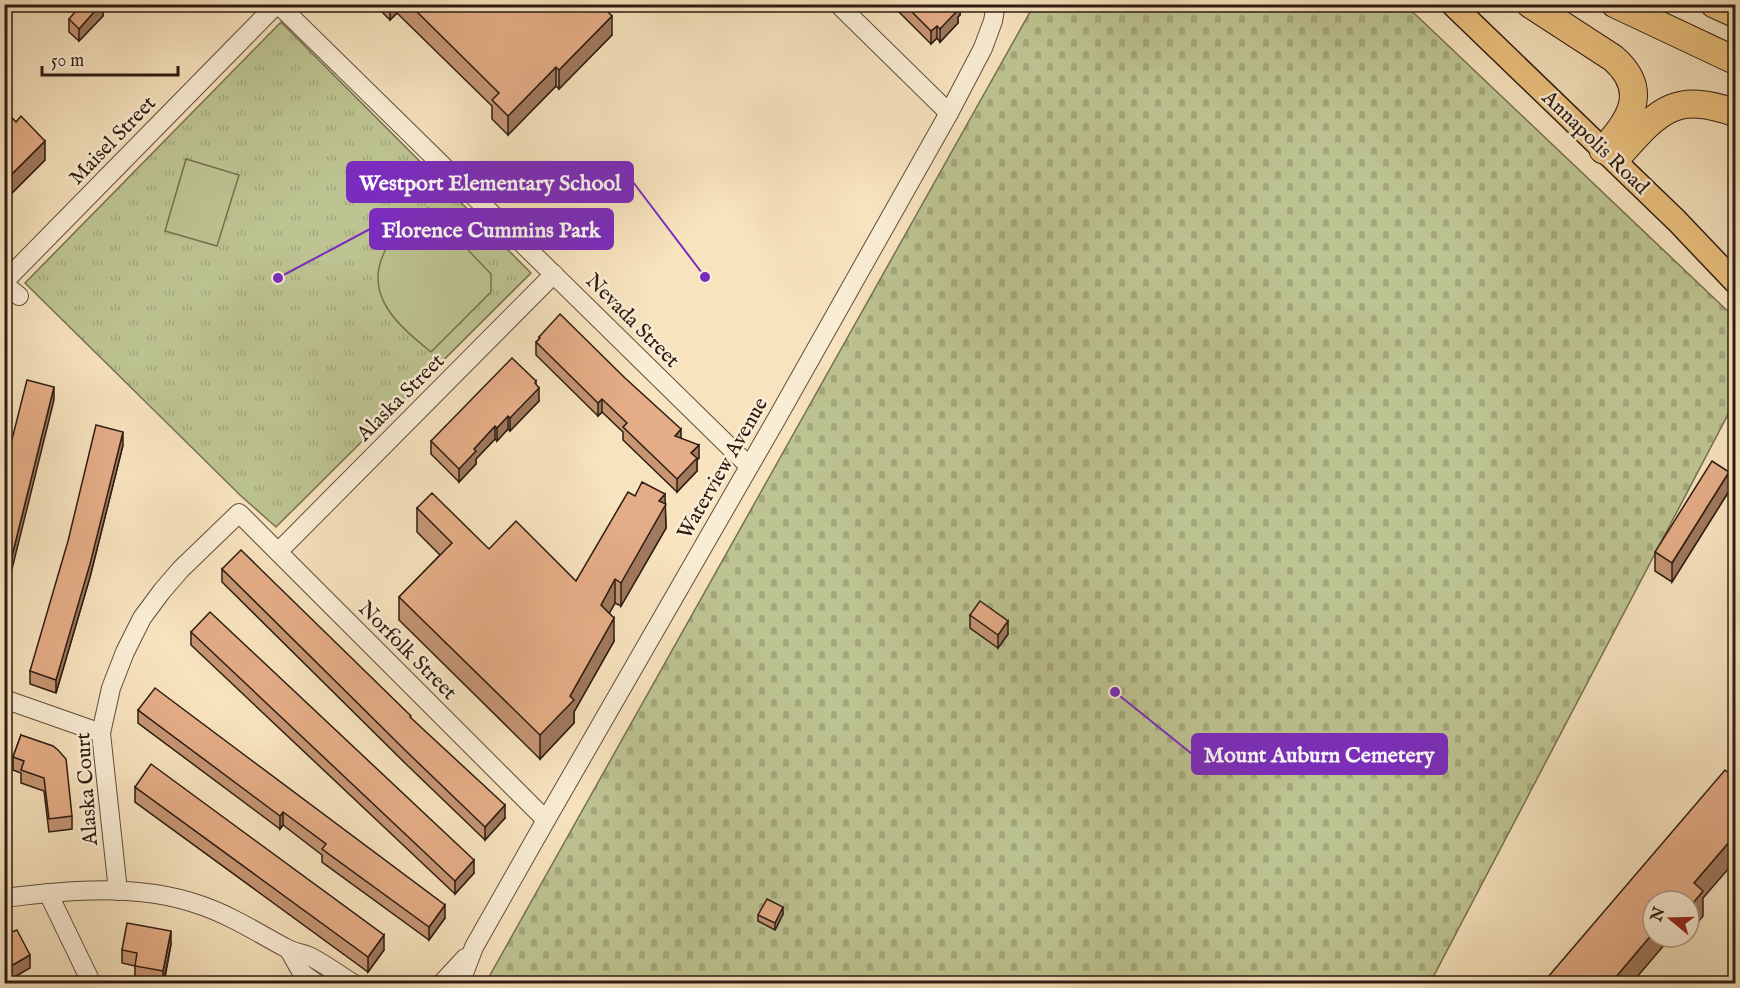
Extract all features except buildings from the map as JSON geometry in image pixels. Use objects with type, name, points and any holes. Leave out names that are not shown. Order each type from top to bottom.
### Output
[{"type":"highway","points":[[1530,4],[1613,58],[1622,66],[1631,81],[1634,91],[1631,112],[1609,155]]},
{"type":"highway","points":[[1615,4],[1736,61]]},
{"type":"highway","points":[[1714,4],[1736,14]]},
{"type":"highway","points":[[1609,155],[1675,105],[1698,103],[1736,113]]},
{"type":"main road","name":"Annapolis Road","points":[[1452,4],[1677,221],[1736,283]]},
{"type":"street","name":"Nevada Street","points":[[278,4],[749,466]]},
{"type":"street","name":"Maisel Street","points":[[4,283],[278,4]]},
{"type":"street","points":[[838,4],[949,113]]},
{"type":"street","name":"Waterview Avenue","points":[[460,984],[474,948],[949,113],[983,48],[993,21],[996,4]]},
{"type":"street","name":"Alaska Street","points":[[278,552],[554,274]]},
{"type":"street","points":[[4,283],[19,296]]},
{"type":"street","name":"Norfolk Street","points":[[238,513],[546,820]]},
{"type":"street","name":"Alaska Court","points":[[118,891],[101,733],[111,688],[142,618],[181,569],[238,513]]},
{"type":"street","points":[[4,699],[101,733]]},
{"type":"street","points":[[4,898],[48,893],[118,891],[166,896],[201,905],[234,920],[289,950],[310,956],[354,984]]},
{"type":"street","points":[[48,893],[92,984]]},
{"type":"street","name":"Waterview Avenue","points":[[441,984],[474,948]]},
{"type":"street","points":[[289,950],[302,974],[317,984]]},
{"type":"green space","points":[[1034,5],[1402,5],[1416,15],[1735,318],[1735,401],[1430,983],[485,984]]},
{"type":"green space","points":[[281,22],[531,273],[276,527],[240,495],[25,283]]},
{"type":"green space","points":[[186,159],[239,175],[217,246],[165,231]]},
{"type":"green space","points":[[428,208],[491,274],[491,292],[431,352],[396,320],[387,308],[378,281],[379,266],[396,231]]},
{"type":"place","name":"Westport Elementary School","points":[[705,277]]},
{"type":"place","name":"Florence Cummins Park","points":[[278,278]]},
{"type":"place","name":"Mount Auburn Cemetery","points":[[1115,692]]}]
